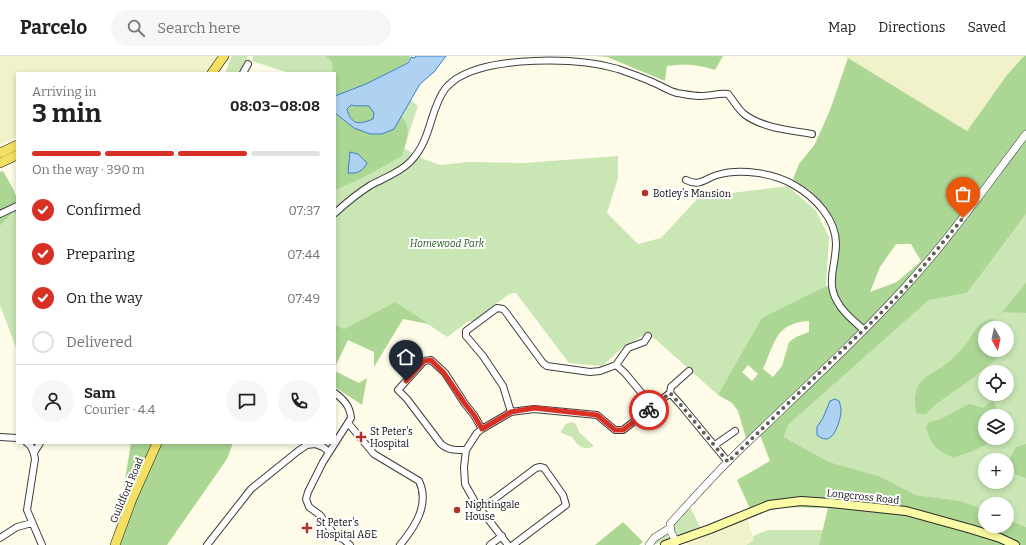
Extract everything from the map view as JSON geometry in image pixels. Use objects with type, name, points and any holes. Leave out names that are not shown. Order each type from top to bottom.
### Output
[{"type":"main road","points":[[213,72],[224,56]]},
{"type":"main road","points":[[218,72],[224,56]]},
{"type":"main road","points":[[0,153],[16,145]]},
{"type":"main road","points":[[0,163],[16,155]]},
{"type":"main road","name":"Guildford Road","points":[[115,545],[132,499],[157,444]]},
{"type":"main road","name":"Longcross Road","points":[[665,545],[710,529],[769,505],[801,501],[831,502],[906,511],[1000,538],[1015,545]]},
{"type":"street","points":[[336,212],[350,199],[409,163],[418,153],[445,89],[457,77],[476,68],[518,58],[546,57],[595,63],[619,69],[674,92],[701,96],[728,94],[742,112],[752,120],[764,125],[812,134]]},
{"type":"street","points":[[244,72],[248,64]]},
{"type":"street","points":[[676,542],[670,528],[670,524],[728,462],[864,330],[907,286],[954,230],[1026,134]]},
{"type":"street","points":[[686,180],[692,184],[700,183],[717,175],[734,172],[758,173],[779,177],[795,185],[812,198],[827,214],[834,231],[836,245],[831,277],[836,301],[845,313],[864,330]]},
{"type":"street","points":[[0,214],[16,206]]},
{"type":"street","points":[[511,412],[503,386],[466,336],[466,331],[495,310],[500,308],[505,311],[543,363],[547,366],[600,372],[616,365],[628,348],[644,342],[648,336]]},
{"type":"street","points":[[466,450],[452,450],[445,448],[407,399],[398,390],[424,361],[431,360],[444,373],[474,415],[482,429]]},
{"type":"street","points":[[616,365],[625,373],[652,407]]},
{"type":"street","points":[[508,545],[475,502],[465,484],[464,467],[466,450],[473,438],[482,429],[511,412],[534,408],[597,415],[618,431],[623,430],[670,393],[671,387],[689,371]]},
{"type":"street","points":[[670,393],[728,462]]},
{"type":"street","points":[[336,394],[346,402],[351,412],[351,418],[336,441]]},
{"type":"street","points":[[348,423],[374,454],[419,481],[423,496],[423,506],[410,531],[400,545]]},
{"type":"street","points":[[715,445],[735,431]]},
{"type":"street","points":[[0,437],[16,438]]},
{"type":"street","points":[[30,444],[35,459],[27,510],[42,545]]},
{"type":"street","points":[[34,453],[39,444]]},
{"type":"street","points":[[207,545],[251,489],[298,451],[307,445],[315,444],[323,447],[329,452]]},
{"type":"street","points":[[334,444],[308,492],[306,499],[309,507],[320,515],[336,537],[350,545]]},
{"type":"street","points":[[481,508],[536,468],[544,468],[563,495],[566,505],[513,545]]},
{"type":"street","points":[[0,538],[17,527],[32,523]]},
{"type":"street","points":[[649,545],[654,538],[670,528]]},
{"type":"street","points":[[490,545],[502,536]]},
{"type":"green space","points":[[0,56],[217,56],[213,66],[208,72],[16,72],[16,137],[0,145]]},
{"type":"green space","points":[[232,56],[248,56],[240,72],[225,72]]},
{"type":"green space","name":"Homewood Park","points":[[253,56],[410,56],[407,63],[381,77],[418,106],[404,148],[421,158],[440,165],[468,162],[524,163],[618,156],[618,178],[607,213],[638,244],[661,238],[699,197],[788,186],[816,211],[829,237],[826,286],[763,319],[718,395],[647,333],[622,348],[602,366],[569,363],[516,293],[509,294],[474,321],[469,321],[447,337],[395,302],[344,329],[336,325],[336,72],[286,72],[252,61]]},
{"type":"green space","points":[[326,56],[410,56],[407,63],[366,84],[336,96],[336,72],[333,72],[332,62]]},
{"type":"green space","points":[[596,56],[723,56],[715,70],[691,65],[667,66],[665,81],[607,57]]},
{"type":"green space","points":[[843,56],[1024,56],[1007,75],[967,131]]},
{"type":"green space","points":[[1024,56],[1026,56],[1026,214],[967,293],[929,300],[788,425],[784,437],[829,462],[879,476],[916,495],[961,501],[978,507],[978,533],[1014,533],[1014,522],[1026,527],[1026,545],[819,545],[828,508],[783,507],[753,515],[737,480],[770,461],[760,435],[746,438],[738,411],[732,403],[718,395],[762,318],[826,286],[835,288],[837,230],[824,205],[811,191],[793,179],[799,164],[815,144],[830,110],[848,58],[967,131],[1007,75]],"holes":[[[896,244],[911,244],[921,261],[897,282],[870,292],[880,267]],[[809,321],[809,332],[796,337],[789,342],[782,366],[773,377],[763,369],[778,336],[789,326]],[[748,365],[758,374],[752,381],[742,372]]]},
{"type":"green space","points":[[351,105],[369,105],[375,113],[373,119],[360,123],[353,121],[347,108]]},
{"type":"green space","points":[[336,114],[354,128],[393,129],[401,116],[405,121],[408,131],[402,156],[364,177],[336,190]]},
{"type":"green space","points":[[3,171],[16,196],[16,215],[14,212],[0,226],[0,172]]},
{"type":"green space","points":[[15,212],[16,347],[0,305],[0,226]]},
{"type":"green space","points":[[1026,214],[1026,527],[1014,522],[1014,497],[978,497],[978,507],[961,501],[916,495],[879,476],[829,462],[784,437],[788,425],[929,300],[967,293]]},
{"type":"green space","points":[[1026,283],[1026,313],[1004,312],[1000,315]]},
{"type":"green space","points":[[395,302],[429,324],[403,319],[374,367],[374,352],[348,340],[336,365],[336,325],[344,329]]},
{"type":"green space","points":[[993,319],[996,321],[985,321]]},
{"type":"green space","points":[[978,326],[978,357],[998,357],[988,365],[978,365],[978,374],[936,404],[926,414],[917,414],[915,407],[915,396],[918,386],[922,380],[945,365],[957,354]]},
{"type":"green space","points":[[336,372],[359,383],[367,378],[362,405],[336,388]]},
{"type":"green space","points":[[993,401],[997,409],[978,409],[978,445],[985,445],[980,448],[954,458],[939,450],[930,439],[926,427],[929,422],[939,420],[969,404],[983,408]]},
{"type":"green space","points":[[572,422],[576,424],[579,432],[594,446],[590,448],[581,447],[572,437],[561,433],[566,424]]},
{"type":"green space","points":[[131,444],[233,444],[227,459],[167,545],[111,545],[118,521]]},
{"type":"green space","points":[[1026,444],[1026,478],[1014,474],[1013,453],[1016,447]]},
{"type":"green space","points":[[690,507],[701,529],[682,536],[676,534],[673,529],[674,523]]},
{"type":"green space","points":[[747,518],[754,540],[746,545],[688,545],[686,542]]},
{"type":"green space","points":[[623,522],[643,542],[639,545],[595,545]]},
{"type":"green space","points":[[768,530],[823,530],[819,545],[746,545],[754,540],[753,536]]},
{"type":"green space","points":[[666,533],[669,540],[652,545]]},
{"type":"water","points":[[446,56],[434,72],[420,84],[394,129],[382,134],[370,134],[354,128],[336,114],[336,96],[366,84],[408,63],[411,57]],"holes":[[[351,105],[369,106],[374,113],[373,119],[360,123],[353,121],[347,109]]]},
{"type":"water","points":[[350,152],[358,154],[367,163],[362,170],[354,173],[348,173]]},
{"type":"water","points":[[835,399],[839,401],[841,407],[839,423],[832,436],[824,439],[817,435],[817,427],[823,418],[830,401]]},
{"type":"way so far","points":[[649,410],[670,393],[728,462],[886,308],[907,286],[963,218]]},
{"type":"place","name":"Botley's Mansion","points":[[645,193]]},
{"type":"place","name":"St Peter's Hospital","points":[[361,437]]},
{"type":"place","name":"Nightingale House","points":[[457,510]]},
{"type":"place","name":"St Peter's Hospital A&E","points":[[307,528]]},
{"type":"route","points":[[406,381],[424,361],[431,360],[444,373],[465,404],[468,406],[482,429],[511,412],[534,408],[597,415],[618,431],[623,430],[649,410]]}]
